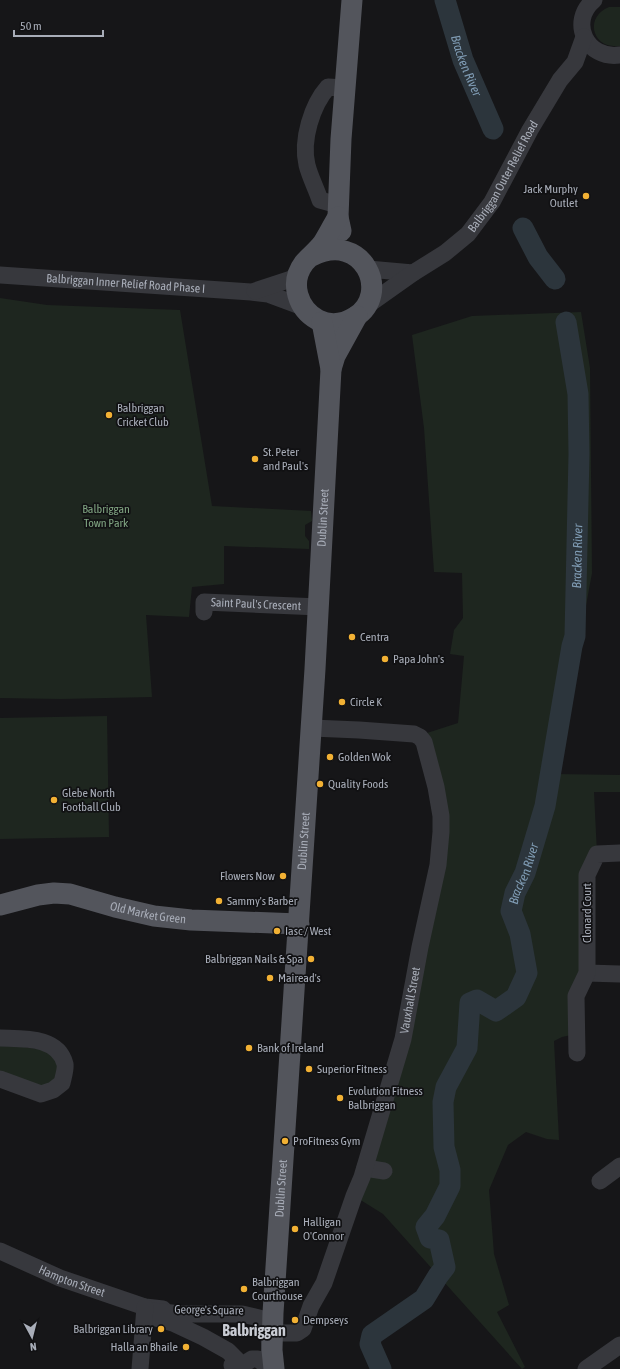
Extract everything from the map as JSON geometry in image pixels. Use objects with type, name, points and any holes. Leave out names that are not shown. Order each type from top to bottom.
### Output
[{"type":"main road","points":[[338,211],[322,244],[304,263],[296,284],[298,296],[303,307],[311,316],[322,322],[334,324],[346,322],[361,312],[370,298],[372,288],[371,278],[342,234],[338,211],[341,139],[352,0]]},
{"type":"main road","points":[[312,256],[322,251],[333,249],[344,250],[361,262]]},
{"type":"main road","name":"Dublin Street","points":[[331,369],[335,356],[361,312]]},
{"type":"main road","name":"Dublin Street","points":[[272,1368],[273,1323],[312,728],[331,369],[322,322]]},
{"type":"main road","name":"Old Market Green","points":[[0,905],[38,895],[54,893],[70,894],[154,916],[191,920],[299,924]]},
{"type":"street","points":[[594,0],[586,8],[582,18],[584,37],[596,51],[615,56]]},
{"type":"street","name":"Balbriggan Outer Relief Road","points":[[361,312],[413,273],[445,253],[468,234],[492,202],[530,130],[560,80],[575,62],[584,37]]},
{"type":"street","points":[[575,62],[615,56]]},
{"type":"street","points":[[338,211],[320,200],[307,164],[306,146],[310,118],[321,95],[328,87],[345,88]]},
{"type":"street","points":[[361,262],[413,273]]},
{"type":"street","name":"Balbriggan Inner Relief Road Phase I","points":[[251,292],[291,279],[299,273]]},
{"type":"street","name":"Balbriggan Inner Relief Road Phase I","points":[[0,275],[65,281],[251,292],[268,294],[303,307]]},
{"type":"street","name":"Saint Paul's Crescent","points":[[204,612],[204,602],[319,607]]},
{"type":"street","name":"Vauxhall Street","points":[[273,1323],[297,1333],[303,1329],[311,1306],[324,1283],[365,1168],[403,1039],[420,947],[438,865],[441,832],[434,777],[424,742],[420,737],[414,734],[312,728]]},
{"type":"street","name":"Clonard Court","points":[[576,1053],[576,996],[587,973],[587,875],[597,854],[620,853]]},
{"type":"street","points":[[587,973],[620,974]]},
{"type":"street","points":[[0,1038],[40,1040],[56,1048],[65,1065],[62,1083],[53,1090],[41,1094],[0,1079]]},
{"type":"street","points":[[600,1181],[620,1166]]},
{"type":"street","points":[[365,1168],[384,1171]]},
{"type":"street","name":"Hampton Street","points":[[2,1255],[60,1278],[145,1306]]},
{"type":"street","points":[[140,1369],[145,1306]]},
{"type":"street","name":"George's Square","points":[[145,1306],[167,1310],[222,1309],[273,1323]]},
{"type":"street","name":"George's Square","points":[[151,1311],[182,1314],[244,1314],[263,1319],[267,1324],[269,1334],[272,1368],[258,1359],[252,1359],[244,1364],[232,1365],[237,1360],[228,1350],[173,1323],[152,1316],[151,1311]]},
{"type":"street","points":[[586,1369],[620,1345]]},
{"type":"green space","points":[[609,7],[620,7],[620,46],[610,46],[603,43],[597,38],[594,31],[596,18],[601,12]]},
{"type":"green space","name":"Balbriggan Town Park","points":[[0,298],[47,305],[180,310],[212,506],[311,511],[312,521],[305,525],[305,536],[309,541],[309,549],[224,546],[224,584],[192,587],[189,617],[146,615],[152,697],[61,699],[0,698]]},
{"type":"green space","points":[[581,312],[590,368],[592,573],[555,774],[620,775],[620,792],[594,792],[597,854],[576,1034],[562,1037],[554,1041],[559,1140],[547,1139],[526,1132],[508,1145],[489,1190],[494,1254],[509,1305],[497,1312],[525,1367],[522,1369],[383,1214],[359,1199],[375,1161],[441,874],[430,740],[427,733],[458,723],[464,656],[450,654],[454,630],[463,618],[462,573],[434,572],[424,428],[412,335],[472,316]]},
{"type":"green space","name":"Glebe North Football Club","points":[[107,716],[109,837],[0,839],[0,718]]},
{"type":"green space","points":[[0,1046],[18,1046],[49,1051],[60,1063],[56,1081],[38,1087],[0,1073]]},
{"type":"waterway","name":"Bracken River","points":[[445,0],[463,60],[493,129]]},
{"type":"waterway","name":"Bracken River","points":[[523,228],[538,257],[555,279]]},
{"type":"waterway","name":"Bracken River","points":[[381,1369],[370,1344],[372,1335],[424,1299],[445,1267],[439,1240],[430,1238],[426,1227],[435,1216],[450,1186],[450,1170],[444,1147],[443,1102],[446,1087],[467,1048],[470,1003],[477,1000],[496,1011],[516,997],[527,973],[520,934],[511,911],[515,893],[525,873],[545,806],[572,646],[575,636],[579,454],[578,394],[566,322]]},
{"type":"place","name":"Jack Murphy Outlet","points":[[586,196]]},
{"type":"place","name":"Balbriggan Cricket Club","points":[[109,415]]},
{"type":"place","name":"St. Peter and Paul's","points":[[255,459]]},
{"type":"place","name":"Centra","points":[[352,637]]},
{"type":"place","name":"Papa John's","points":[[385,659]]},
{"type":"place","name":"Circle K","points":[[342,702]]},
{"type":"place","name":"Golden Wok","points":[[330,757]]},
{"type":"place","name":"Quality Foods","points":[[320,784]]},
{"type":"place","name":"Glebe North Football Club","points":[[54,800]]},
{"type":"place","name":"Flowers Now","points":[[283,876]]},
{"type":"place","name":"Sammy's Barber","points":[[219,901]]},
{"type":"place","name":"Iasc / West","points":[[277,931]]},
{"type":"place","name":"Balbriggan Nails & Spa","points":[[311,959]]},
{"type":"place","name":"Mairead's","points":[[270,978]]},
{"type":"place","name":"Bank of Ireland","points":[[249,1048]]},
{"type":"place","name":"Superior Fitness","points":[[309,1069]]},
{"type":"place","name":"Evolution Fitness Balbriggan","points":[[340,1098]]},
{"type":"place","name":"ProFitness Gym","points":[[285,1141]]},
{"type":"place","name":"Halligan O'Connor","points":[[295,1229]]},
{"type":"place","name":"Balbriggan Courthouse","points":[[244,1289]]},
{"type":"place","name":"Dempseys","points":[[295,1320]]},
{"type":"place","name":"Balbriggan Library","points":[[161,1329]]},
{"type":"place","name":"Halla an Bhaile","points":[[186,1347]]},
{"type":"district","name":"Balbriggan","points":[[254,1330]]}]
